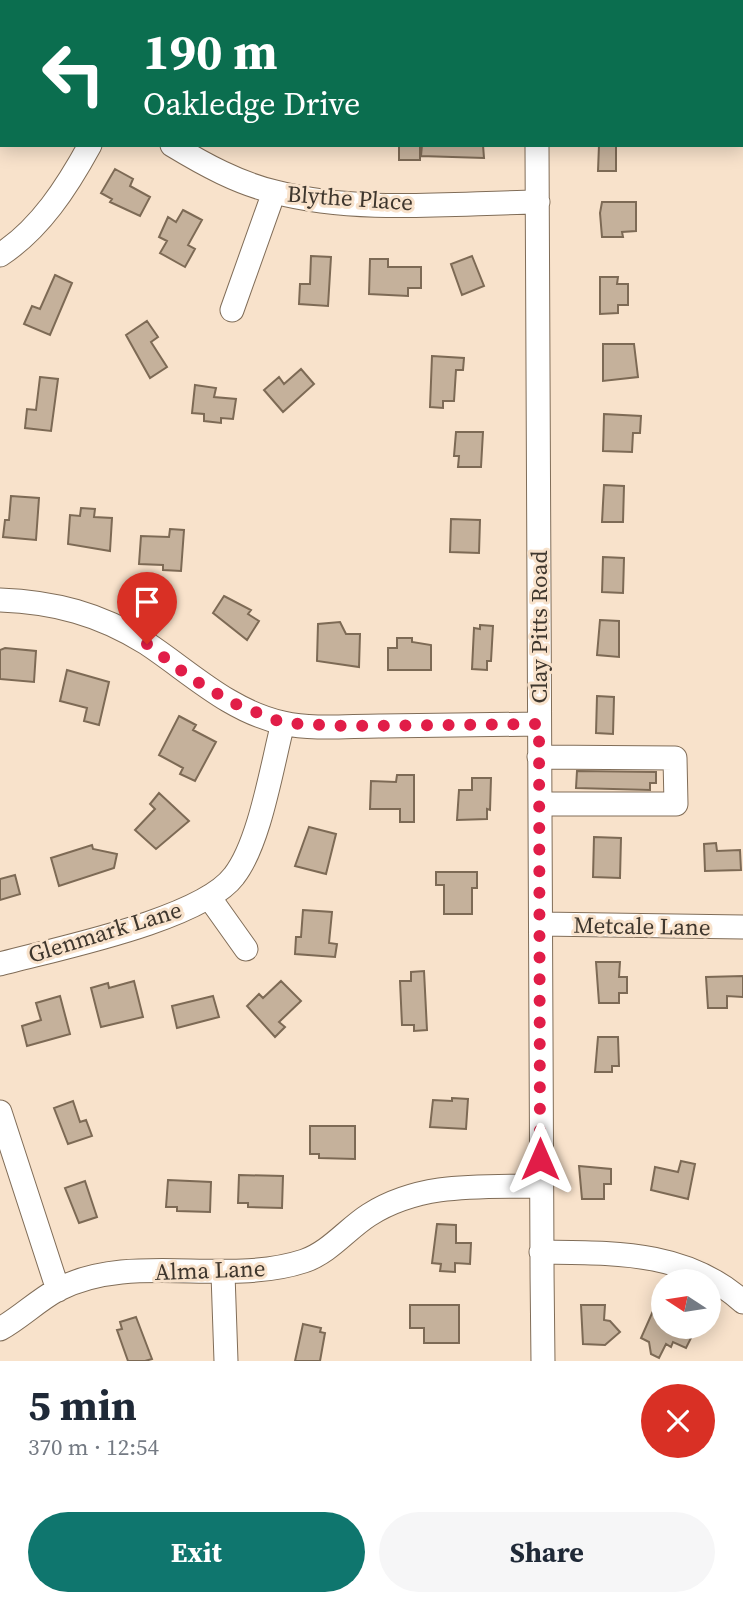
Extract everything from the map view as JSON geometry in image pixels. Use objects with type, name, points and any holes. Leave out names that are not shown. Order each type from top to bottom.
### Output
[{"type":"street","points":[[0,255],[19,242],[46,214],[89,147]]},
{"type":"street","name":"Blythe Place","points":[[177,147],[234,179],[274,192],[345,203],[538,202]]},
{"type":"street","name":"Clay Pitts Road","points":[[537,147],[541,924],[539,1186],[543,1361]]},
{"type":"street","points":[[232,310],[274,192]]},
{"type":"street","points":[[0,600],[65,607],[104,620],[147,644],[191,678],[233,703],[283,723],[348,726],[539,724]]},
{"type":"street","name":"Glenmark Lane","points":[[0,964],[158,920],[209,897],[234,877],[254,833],[283,723]]},
{"type":"street","points":[[539,757],[675,758],[676,804],[540,804]]},
{"type":"street","name":"Glenmark Lane","points":[[209,897],[246,949]]},
{"type":"street","name":"Metcale Lane","points":[[541,924],[743,927]]},
{"type":"street","points":[[0,1112],[58,1290]]},
{"type":"street","name":"Alma Lane","points":[[0,1329],[58,1290],[126,1272],[223,1274],[264,1270],[306,1260],[336,1242],[366,1217],[397,1199],[436,1188],[539,1186]]},
{"type":"street","points":[[541,1252],[625,1253],[662,1258],[729,1289],[743,1302]]},
{"type":"street","points":[[223,1274],[226,1361]]},
{"type":"building","points":[[399,147],[420,147],[420,160],[399,160]]},
{"type":"building","points":[[422,147],[483,147],[484,158],[421,156]]},
{"type":"building","points":[[599,147],[616,147],[616,171],[598,171]]},
{"type":"building","points":[[115,169],[133,179],[130,186],[150,197],[140,216],[110,202],[112,199],[101,193]]},
{"type":"building","points":[[602,202],[636,202],[636,231],[622,232],[623,237],[602,237]]},
{"type":"building","points":[[183,210],[202,220],[188,245],[195,249],[185,267],[160,253],[167,241],[159,237],[168,217],[176,222]]},
{"type":"building","points":[[311,256],[331,257],[328,306],[299,304],[300,284],[310,284]]},
{"type":"building","points":[[472,256],[484,286],[462,295],[451,264]]},
{"type":"building","points":[[370,259],[388,259],[388,267],[421,267],[421,288],[408,288],[408,296],[369,294]]},
{"type":"building","points":[[55,275],[72,283],[50,335],[24,324],[32,306],[40,309]]},
{"type":"building","points":[[600,277],[618,277],[617,284],[628,284],[628,305],[618,305],[618,313],[600,314]]},
{"type":"building","points":[[147,321],[158,337],[151,342],[167,367],[150,378],[126,335]]},
{"type":"building","points":[[603,344],[634,344],[638,377],[603,381]]},
{"type":"building","points":[[432,356],[464,358],[463,370],[456,370],[454,401],[443,401],[443,408],[430,407]]},
{"type":"building","points":[[301,369],[314,384],[283,412],[264,390],[279,377],[284,384]]},
{"type":"building","points":[[40,377],[58,379],[51,431],[25,428],[27,409],[36,410]]},
{"type":"building","points":[[195,385],[216,388],[214,397],[236,399],[233,419],[221,418],[221,423],[204,421],[204,414],[192,413]]},
{"type":"building","points":[[604,414],[641,416],[640,433],[633,433],[632,452],[603,451]]},
{"type":"building","points":[[456,432],[483,432],[481,467],[458,467],[459,456],[454,456]]},
{"type":"building","points":[[604,485],[624,486],[623,522],[602,522]]},
{"type":"building","points":[[11,496],[39,498],[36,540],[3,537],[5,520],[9,520]]},
{"type":"building","points":[[81,508],[95,509],[94,517],[112,518],[110,551],[68,544],[70,515],[80,516]]},
{"type":"building","points":[[451,519],[480,520],[479,553],[450,552]]},
{"type":"building","points":[[170,529],[184,530],[181,571],[163,570],[163,565],[139,564],[141,536],[169,537]]},
{"type":"building","points":[[603,557],[624,558],[623,593],[602,592]]},
{"type":"building","points":[[224,596],[251,610],[248,614],[259,621],[247,640],[213,613]]},
{"type":"building","points":[[600,620],[619,621],[619,657],[597,655]]},
{"type":"building","points":[[340,622],[346,634],[360,634],[359,667],[317,661],[318,624]]},
{"type":"building","points":[[480,625],[493,626],[491,661],[487,661],[487,670],[472,669],[474,628],[480,629]]},
{"type":"building","points":[[397,638],[412,638],[412,642],[431,645],[431,670],[388,670],[388,648],[397,648]]},
{"type":"building","points":[[5,648],[36,651],[34,682],[0,679],[0,650]]},
{"type":"building","points":[[67,670],[109,682],[99,725],[84,721],[87,708],[60,701]]},
{"type":"building","points":[[597,696],[614,697],[613,734],[596,733]]},
{"type":"building","points":[[179,716],[196,725],[193,730],[216,742],[195,781],[180,774],[183,768],[159,755]]},
{"type":"building","points":[[577,771],[656,772],[656,783],[650,783],[650,790],[576,788]]},
{"type":"building","points":[[397,775],[414,775],[414,822],[400,822],[400,809],[370,809],[371,781],[396,782]]},
{"type":"building","points":[[472,778],[491,778],[490,810],[487,809],[487,819],[457,820],[459,790],[472,790]]},
{"type":"building","points":[[159,793],[189,821],[156,849],[135,830],[155,809],[150,804]]},
{"type":"building","points":[[309,827],[336,834],[326,874],[295,866]]},
{"type":"building","points":[[594,837],[621,838],[620,878],[593,877]]},
{"type":"building","points":[[716,843],[717,851],[740,850],[741,870],[705,871],[704,844]]},
{"type":"building","points":[[92,845],[93,849],[117,854],[114,868],[59,886],[51,858]]},
{"type":"building","points":[[436,872],[477,872],[477,888],[472,888],[472,914],[444,914],[444,885],[436,885]]},
{"type":"building","points":[[15,875],[20,894],[0,900],[0,879]]},
{"type":"building","points":[[303,910],[332,912],[329,943],[337,944],[335,957],[295,954],[296,937],[301,937]]},
{"type":"building","points":[[596,962],[620,962],[619,977],[627,977],[627,993],[619,993],[619,1003],[599,1003]]},
{"type":"building","points":[[424,971],[427,1030],[414,1031],[414,1025],[402,1025],[400,981],[411,981],[411,972]]},
{"type":"building","points":[[743,976],[743,997],[727,996],[727,1008],[708,1008],[706,977]]},
{"type":"building","points":[[134,981],[143,1017],[101,1027],[91,988],[108,983],[109,988]]},
{"type":"building","points":[[281,981],[301,1001],[279,1022],[285,1027],[275,1037],[247,1006],[259,994],[263,998]]},
{"type":"building","points":[[60,996],[70,1034],[27,1046],[22,1026],[41,1020],[36,1003]]},
{"type":"building","points":[[213,996],[219,1017],[177,1028],[172,1006]]},
{"type":"building","points":[[598,1037],[618,1037],[619,1066],[612,1066],[612,1072],[595,1072]]},
{"type":"building","points":[[452,1098],[468,1099],[466,1129],[430,1127],[433,1100],[452,1101]]},
{"type":"building","points":[[73,1101],[80,1122],[86,1120],[92,1136],[68,1144],[54,1108]]},
{"type":"building","points":[[310,1126],[355,1126],[355,1159],[319,1158],[319,1154],[310,1154]]},
{"type":"building","points":[[681,1161],[695,1164],[688,1199],[651,1190],[655,1167],[678,1172]]},
{"type":"building","points":[[579,1166],[611,1169],[611,1184],[604,1184],[604,1199],[582,1199]]},
{"type":"building","points":[[239,1175],[283,1176],[282,1208],[248,1207],[248,1203],[238,1203]]},
{"type":"building","points":[[168,1180],[211,1182],[210,1212],[177,1211],[177,1207],[166,1207]]},
{"type":"building","points":[[85,1181],[97,1217],[79,1223],[65,1188]]},
{"type":"building","points":[[437,1224],[456,1225],[456,1243],[471,1243],[470,1264],[455,1263],[455,1272],[440,1271],[441,1264],[432,1263]]},
{"type":"building","points":[[410,1305],[459,1305],[459,1343],[424,1343],[424,1328],[410,1328]]},
{"type":"building","points":[[581,1305],[605,1305],[604,1320],[610,1321],[620,1332],[605,1345],[583,1344]]},
{"type":"building","points":[[651,1316],[651,1339],[690,1339],[686,1348],[673,1342],[671,1347],[666,1344],[659,1358],[651,1354],[649,1342],[641,1338]]},
{"type":"building","points":[[136,1317],[152,1359],[128,1361],[117,1330],[122,1329],[120,1322]]},
{"type":"building","points":[[303,1324],[321,1328],[320,1332],[325,1333],[320,1361],[295,1361]]},
{"type":"route","points":[[147,644],[191,678],[233,703],[283,723],[348,726],[539,724],[540,1159]]}]
